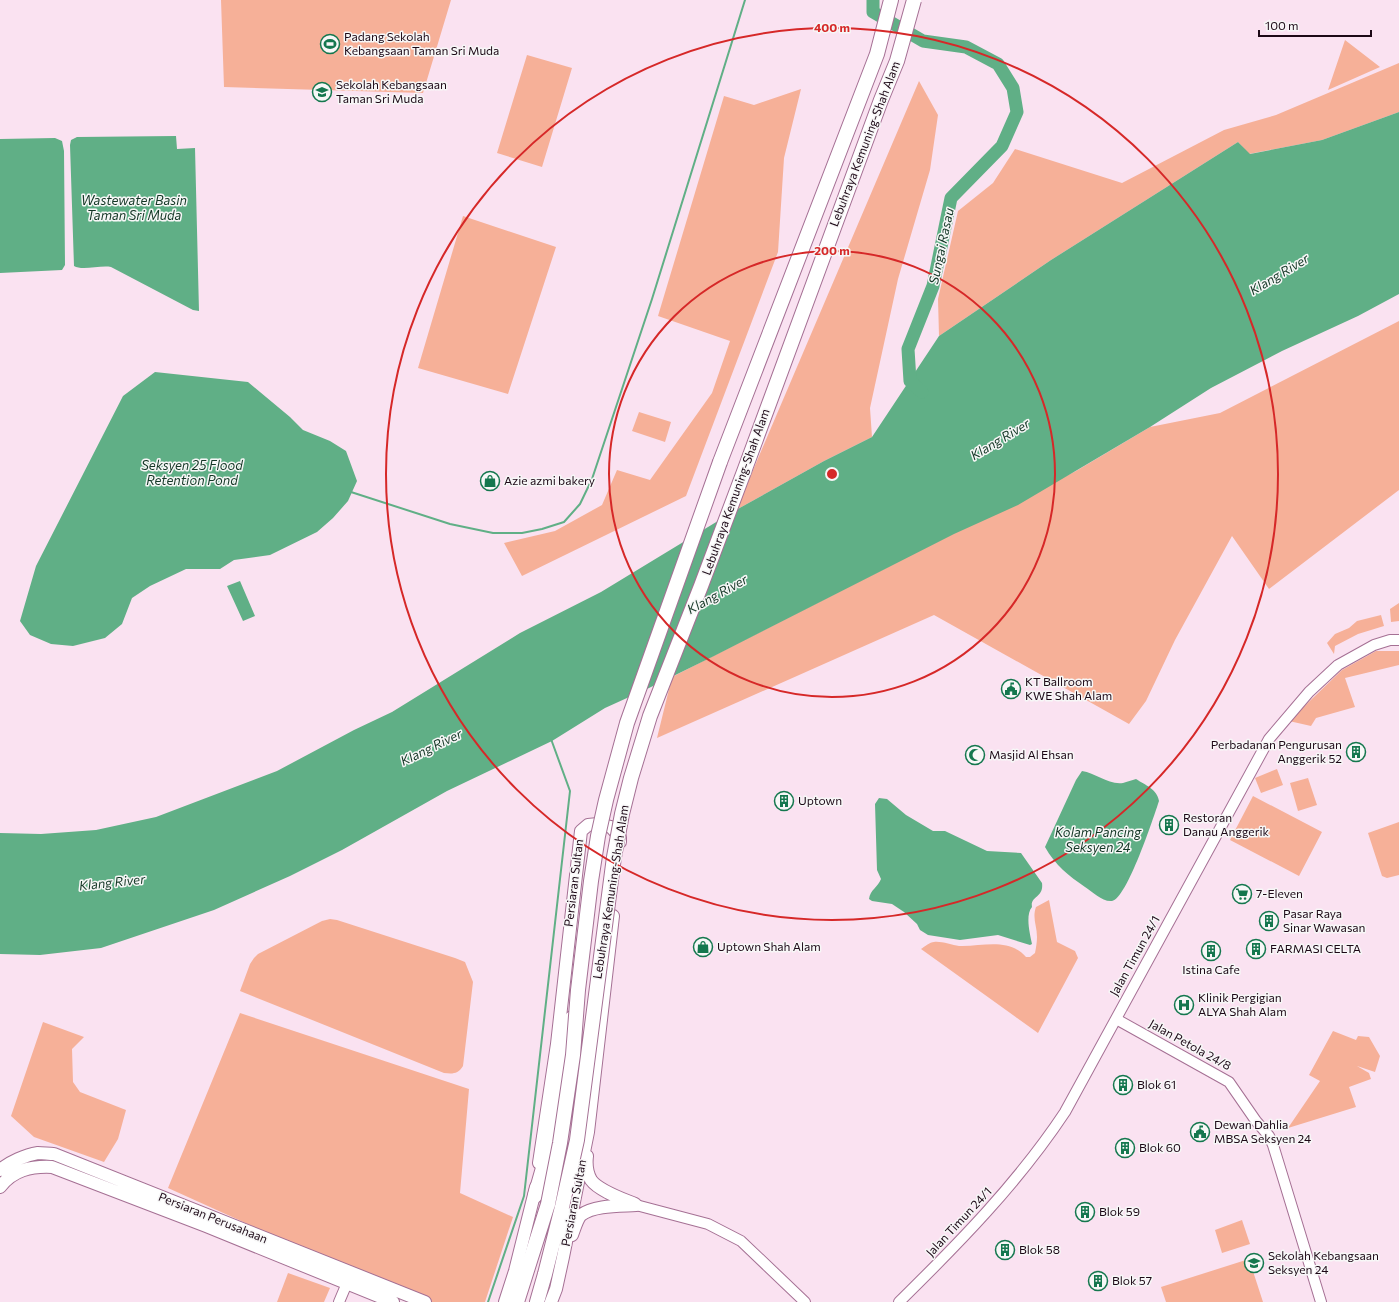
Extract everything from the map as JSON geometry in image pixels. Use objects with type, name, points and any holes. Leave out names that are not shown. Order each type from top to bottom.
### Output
[{"type":"highway","name":"Lebuhraya Kemuning-Shah Alam","points":[[517,1302],[548,1204],[560,1143],[573,1055],[578,990],[591,881],[598,836],[609,785],[627,723],[723,455],[877,54],[891,0]]},
{"type":"highway","name":"Lebuhraya Kemuning-Shah Alam","points":[[537,1302],[562,1207],[577,1140],[614,857],[622,814],[631,778],[650,716],[704,579],[881,100],[897,61],[914,0]]},
{"type":"highway","points":[[535,1196],[551,1140],[567,1037],[578,990]]},
{"type":"main road","name":"Persiaran Sultan","points":[[505,1302],[535,1196],[557,1044],[580,831],[588,825],[598,824],[611,827],[620,838],[607,975],[588,1132],[563,1257],[551,1302]]},
{"type":"main road","points":[[588,1132],[586,1166],[591,1180],[600,1188],[636,1204]]},
{"type":"main road","name":"Persiaran Perusahaan","points":[[0,1170],[7,1164],[38,1153],[54,1154],[349,1278],[393,1302]]},
{"type":"main road","name":"Persiaran Perusahaan","points":[[0,1187],[14,1174],[26,1169],[38,1166],[52,1167],[206,1226],[349,1278],[425,1302]]},
{"type":"main road","points":[[563,1257],[580,1216],[591,1210],[636,1204]]},
{"type":"street","name":"Jalan Timun 24/1","points":[[899,1302],[946,1257],[1016,1180],[1045,1142],[1065,1112],[1269,738],[1309,692],[1338,665],[1374,645],[1390,640],[1399,640]]},
{"type":"street","name":"Jalan Petola 24/8","points":[[1116,1019],[1229,1082],[1256,1121],[1269,1136],[1320,1302]]},
{"type":"street","points":[[636,1204],[708,1224],[741,1242],[805,1302]]},
{"type":"street","points":[[339,1302],[349,1278]]},
{"type":"shaded area","name":"Padang Sekolah Kebangsaan Taman Sri Muda","points":[[221,0],[451,0],[423,93],[224,87]]},
{"type":"shaded area","points":[[1345,40],[1380,67],[1328,90]]},
{"type":"shaded area","points":[[527,55],[572,68],[542,167],[497,153]]},
{"type":"shaded area","points":[[1399,63],[1399,112],[1322,140],[1249,154],[1238,142],[1051,260],[939,336],[938,299],[958,211],[993,183],[1015,149],[1122,183],[1224,130],[1276,115]]},
{"type":"shaded area","points":[[919,81],[938,115],[930,170],[898,279],[870,408],[872,437],[824,461],[736,510]]},
{"type":"shaded area","points":[[801,89],[784,158],[778,252],[686,496],[522,576],[504,543],[555,531],[602,505],[617,470],[650,480],[712,393],[730,341],[658,316],[724,96],[754,105]]},
{"type":"shaded area","points":[[463,216],[556,247],[508,394],[418,368]]},
{"type":"shaded area","points":[[1399,321],[1399,490],[1269,589],[1232,536],[1175,640],[1146,701],[1129,724],[934,615],[657,738],[672,677],[1076,471],[1150,427],[1220,413]]},
{"type":"shaded area","points":[[639,412],[671,422],[665,442],[632,431]]},
{"type":"shaded area","points":[[1399,603],[1399,621],[1391,622],[1390,609]]},
{"type":"shaded area","points":[[1381,615],[1384,626],[1358,634],[1335,646],[1334,654],[1327,643],[1335,634],[1349,628],[1357,621]]},
{"type":"shaded area","points":[[1376,651],[1399,651],[1399,665],[1345,678],[1355,707],[1316,718],[1311,726],[1289,721],[1342,670]]},
{"type":"shaded area","points":[[1277,769],[1283,785],[1261,793],[1255,778]]},
{"type":"shaded area","points":[[1308,778],[1317,805],[1298,811],[1290,783]]},
{"type":"shaded area","points":[[1253,796],[1322,832],[1299,876],[1230,840]]},
{"type":"shaded area","points":[[1399,822],[1399,875],[1387,878],[1382,876],[1368,833]]},
{"type":"shaded area","points":[[1049,900],[1057,942],[1075,951],[1078,958],[1038,1033],[921,949],[932,942],[959,946],[994,944],[1011,947],[1026,957],[1030,957],[1035,953],[1037,943],[1034,915],[1036,907]]},
{"type":"shaded area","points":[[330,919],[465,962],[473,982],[463,1066],[459,1071],[444,1073],[240,991],[250,964],[258,954],[322,921]]},
{"type":"shaded area","points":[[240,1013],[469,1089],[460,1193],[513,1217],[485,1302],[420,1302],[168,1188]]},
{"type":"shaded area","points":[[43,1022],[84,1037],[72,1049],[73,1082],[80,1092],[126,1110],[118,1139],[104,1162],[34,1137],[11,1116]]},
{"type":"shaded area","points":[[1333,1031],[1356,1040],[1358,1036],[1369,1037],[1380,1056],[1375,1072],[1357,1066],[1369,1073],[1371,1079],[1349,1087],[1356,1107],[1288,1128],[1320,1081],[1309,1075]]},
{"type":"shaded area","points":[[1242,1220],[1250,1244],[1222,1253],[1215,1230]]},
{"type":"shaded area","points":[[1249,1259],[1263,1302],[1166,1302],[1161,1287]]},
{"type":"shaded area","points":[[288,1273],[330,1288],[324,1302],[277,1302]]},
{"type":"water","name":"Klang River","points":[[1399,112],[1399,294],[1358,316],[1282,351],[1211,388],[1150,427],[1018,505],[954,534],[714,656],[605,708],[552,741],[447,791],[342,850],[290,876],[214,910],[101,948],[40,955],[0,954],[0,833],[41,834],[96,830],[156,817],[277,771],[354,730],[392,712],[520,633],[601,592],[736,510],[824,461],[872,437],[939,336],[1051,260],[1238,142],[1250,154],[1322,140]]},
{"type":"water","name":"Wastewater Basin Taman Sri Muda","points":[[176,136],[177,149],[195,148],[199,311],[193,310],[111,267],[82,268],[74,266],[71,140],[77,137]]},
{"type":"water","name":"Wastewater Basin Taman Sri Muda","points":[[55,138],[62,141],[64,151],[65,265],[62,270],[0,273],[0,139]]},
{"type":"water","name":"Seksyen 25 Flood Retention Pond","points":[[155,372],[248,382],[290,417],[303,430],[330,441],[346,451],[357,481],[348,501],[333,518],[317,532],[270,555],[234,560],[220,569],[186,569],[150,586],[132,598],[122,624],[105,638],[73,646],[51,644],[30,635],[20,621],[36,566],[123,396]]},
{"type":"water","points":[[240,581],[255,616],[243,621],[227,586]]},
{"type":"water","name":"Kolam Pancing Seksyen 24","points":[[1082,771],[1107,781],[1118,783],[1136,779],[1153,790],[1159,801],[1146,839],[1125,887],[1118,897],[1112,901],[1101,898],[1079,883],[1058,865],[1045,847],[1076,780]]},
{"type":"water","points":[[879,798],[887,799],[906,815],[933,831],[945,831],[987,851],[1021,853],[1042,883],[1041,892],[1032,903],[1028,920],[1032,944],[1030,945],[998,935],[960,940],[928,935],[920,930],[917,924],[904,912],[892,904],[872,901],[869,899],[871,893],[881,879],[877,870],[875,804]]},
{"type":"waterway","points":[[351,492],[450,524],[493,533],[522,533],[564,522],[580,504],[592,479],[652,299],[745,0]]},
{"type":"waterway","name":"Sungai Rasau","points":[[873,0],[873,12],[923,41],[966,47],[998,64],[1013,88],[1017,112],[1002,146],[951,198],[933,286],[908,349],[910,381],[922,392]]},
{"type":"waterway","points":[[488,1302],[524,1196],[570,791],[551,739]]},
{"type":"place","name":"Padang Sekolah Kebangsaan Taman Sri Muda","points":[[330,44]]},
{"type":"place","name":"Sekolah Kebangsaan Taman Sri Muda","points":[[322,92]]},
{"type":"place","name":"Azie azmi bakery","points":[[490,481]]},
{"type":"place","name":"KT Ballroom KWE Shah Alam","points":[[1011,689]]},
{"type":"place","name":"Perbadanan Pengurusan Anggerik 52","points":[[1356,752]]},
{"type":"place","name":"Masjid Al Ehsan","points":[[975,755]]},
{"type":"place","name":"Uptown","points":[[784,801]]},
{"type":"place","name":"Restoran Danau Anggerik","points":[[1169,825]]},
{"type":"place","name":"7-Eleven","points":[[1242,894]]},
{"type":"place","name":"Pasar Raya Sinar Wawasan","points":[[1269,921]]},
{"type":"place","name":"Uptown Shah Alam","points":[[703,947]]},
{"type":"place","name":"FARMASI CELTA","points":[[1256,949]]},
{"type":"place","name":"Istina Cafe","points":[[1211,951]]},
{"type":"place","name":"Klinik Pergigian ALYA Shah Alam","points":[[1184,1005]]},
{"type":"place","name":"Blok 61","points":[[1123,1085]]},
{"type":"place","name":"Dewan Dahlia MBSA Seksyen 24","points":[[1200,1132]]},
{"type":"place","name":"Blok 60","points":[[1125,1148]]},
{"type":"place","name":"Blok 59","points":[[1085,1212]]},
{"type":"place","name":"Blok 58","points":[[1005,1250]]},
{"type":"place","name":"Sekolah Kebangsaan Seksyen 24","points":[[1254,1263]]},
{"type":"place","name":"Blok 57","points":[[1098,1281]]}]
